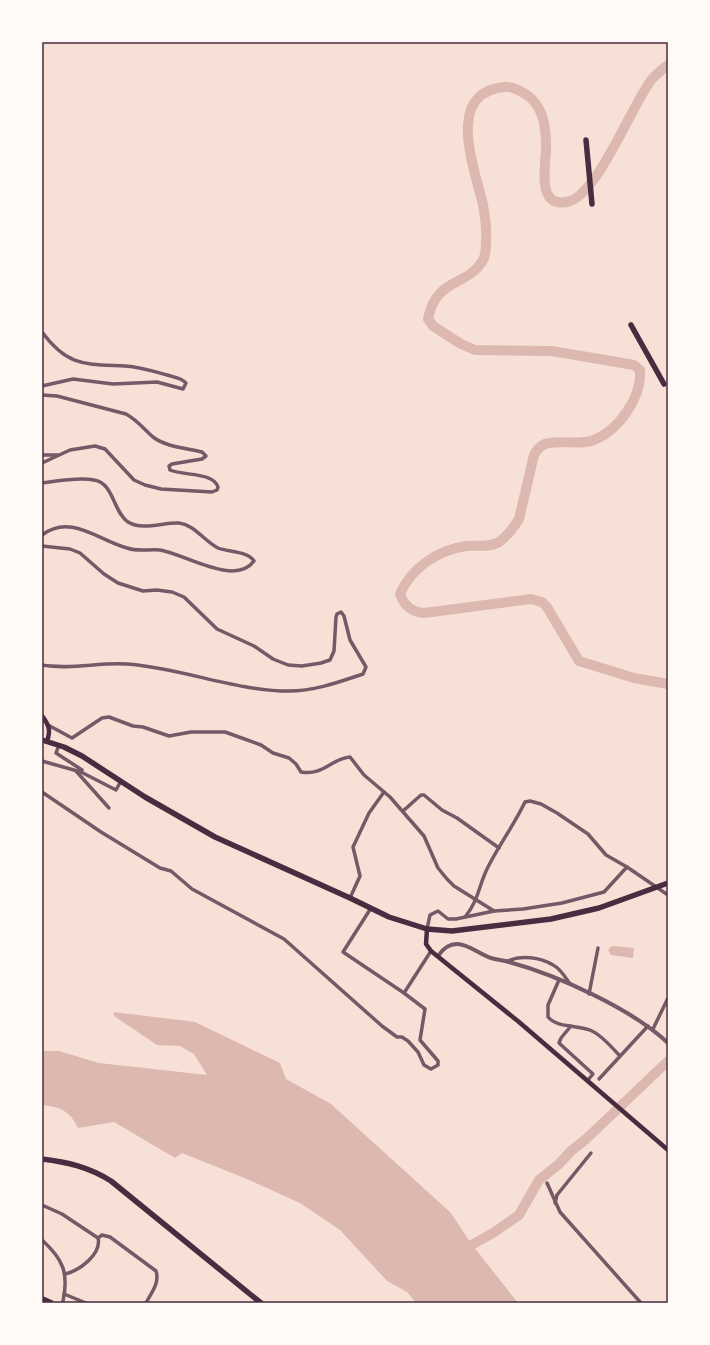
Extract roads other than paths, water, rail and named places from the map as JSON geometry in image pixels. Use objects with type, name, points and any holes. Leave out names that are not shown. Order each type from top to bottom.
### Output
[{"type":"highway","points":[[586,140],[587,167],[592,202]]},
{"type":"highway","points":[[631,325],[663,382]]},
{"type":"highway","points":[[45,741],[59,745],[82,756],[174,815],[215,837],[389,917],[427,929],[452,931],[551,919],[599,908],[668,883]]},
{"type":"highway","points":[[42,1160],[65,1162],[91,1170],[111,1181],[261,1303]]},
{"type":"highway","points":[[42,1299],[51,1303]]},
{"type":"main road","points":[[42,716],[48,725],[50,732],[45,741]]},
{"type":"main road","points":[[427,929],[426,944],[431,951],[596,1086],[668,1150]]},
{"type":"street","points":[[42,332],[50,343],[61,353],[86,365],[142,368],[180,379],[186,383],[183,389],[156,382],[113,384],[73,379],[42,386]]},
{"type":"street","points":[[42,395],[57,396],[126,414],[133,418],[154,438],[172,446],[202,452],[206,456],[202,460],[172,464],[169,466],[170,470],[211,478],[217,483],[218,487],[212,492],[200,492],[161,489],[145,485],[134,480],[105,450],[95,446],[70,450],[42,463]]},
{"type":"street","points":[[42,455],[59,455]]},
{"type":"street","points":[[42,483],[94,480],[102,483],[109,490],[122,516],[128,522],[141,526],[180,524],[188,526],[216,547],[248,556],[254,561],[246,569],[235,571],[200,564],[159,550],[130,549],[77,527],[53,529],[42,535]]},
{"type":"street","points":[[42,546],[70,549],[80,553],[104,574],[118,583],[143,591],[157,590],[172,592],[184,597],[217,629],[254,646],[273,659],[288,665],[302,666],[330,660],[334,651],[336,617],[337,614],[341,612],[344,616],[350,640],[366,667],[363,674],[331,686],[290,691],[243,686],[204,677],[126,664],[77,667],[42,665]]},
{"type":"street","points":[[48,725],[72,738],[102,718],[109,717],[169,736],[191,732],[225,732],[261,745],[273,753],[289,758],[296,764],[301,772],[322,770],[344,757],[350,757],[364,775],[384,792],[424,836],[438,868],[447,879],[494,911]]},
{"type":"street","points":[[59,745],[56,754],[82,770],[81,772]]},
{"type":"street","points":[[42,761],[81,772],[116,790],[122,781]]},
{"type":"street","points":[[76,771],[109,808]]},
{"type":"street","points":[[42,792],[101,832],[160,868],[171,870],[192,889],[284,939],[382,1026],[397,1037],[402,1037],[408,1041],[418,1052],[424,1065],[431,1069],[438,1065],[438,1061],[420,1040],[424,1009],[404,993],[343,952],[371,908]]},
{"type":"street","points":[[350,898],[360,876],[353,847],[369,813],[384,792]]},
{"type":"street","points":[[403,812],[421,795],[424,795],[442,810],[457,818],[499,848]]},
{"type":"street","points":[[466,917],[476,900],[487,868],[511,830],[525,802],[530,801],[541,804],[558,813],[588,834],[606,856],[627,867],[668,895]]},
{"type":"street","points":[[427,929],[430,915],[438,911],[448,919],[466,917],[494,911],[523,909],[562,903],[604,892],[627,867]]},
{"type":"street","points":[[438,956],[445,948],[453,944],[459,944],[490,958],[508,961],[559,980],[589,994],[648,1026],[668,1043]]},
{"type":"street","points":[[589,994],[598,948]]},
{"type":"street","points":[[404,993],[431,951]]},
{"type":"street","points":[[508,961],[517,957],[535,958],[546,962],[560,970],[571,986]]},
{"type":"street","points":[[559,980],[548,1005],[548,1017],[555,1023],[591,1030],[620,1056]]},
{"type":"street","points":[[654,1030],[668,998]]},
{"type":"street","points":[[571,1026],[561,1038],[559,1044],[593,1074],[588,1080]]},
{"type":"street","points":[[599,1079],[648,1026]]},
{"type":"street","points":[[555,1203],[557,1195],[592,1153]]},
{"type":"street","points":[[547,1183],[560,1212],[641,1303]]},
{"type":"street","points":[[42,1205],[62,1214],[98,1238]]},
{"type":"street","points":[[98,1238],[102,1236],[110,1237],[156,1271],[158,1276],[156,1284],[146,1303]]},
{"type":"street","points":[[65,1274],[76,1270],[91,1258],[99,1242],[98,1238]]},
{"type":"street","points":[[42,1240],[55,1252],[65,1274],[63,1301]]},
{"type":"street","points":[[64,1294],[86,1303]]},
{"type":"waterway","points":[[668,65],[652,79],[644,91],[602,167],[590,184],[578,196],[567,202],[556,202],[550,197],[546,190],[544,180],[546,148],[545,127],[542,115],[532,99],[519,90],[504,87],[486,92],[474,103],[469,117],[468,135],[474,172],[483,205],[486,232],[485,255],[482,262],[468,276],[452,284],[437,296],[428,319],[433,326],[461,344],[475,350],[552,351],[634,365],[640,370],[640,380],[633,401],[620,421],[612,429],[588,442],[556,442],[545,444],[537,450],[534,455],[519,519],[502,540],[491,545],[456,548],[436,556],[418,568],[411,576],[400,594],[409,608],[424,613],[531,599],[542,602],[547,607],[579,661],[634,678],[668,684]]},
{"type":"waterway","points":[[464,1254],[466,1248],[493,1233],[519,1215],[539,1180],[559,1164],[571,1151],[586,1139],[668,1061]]}]
